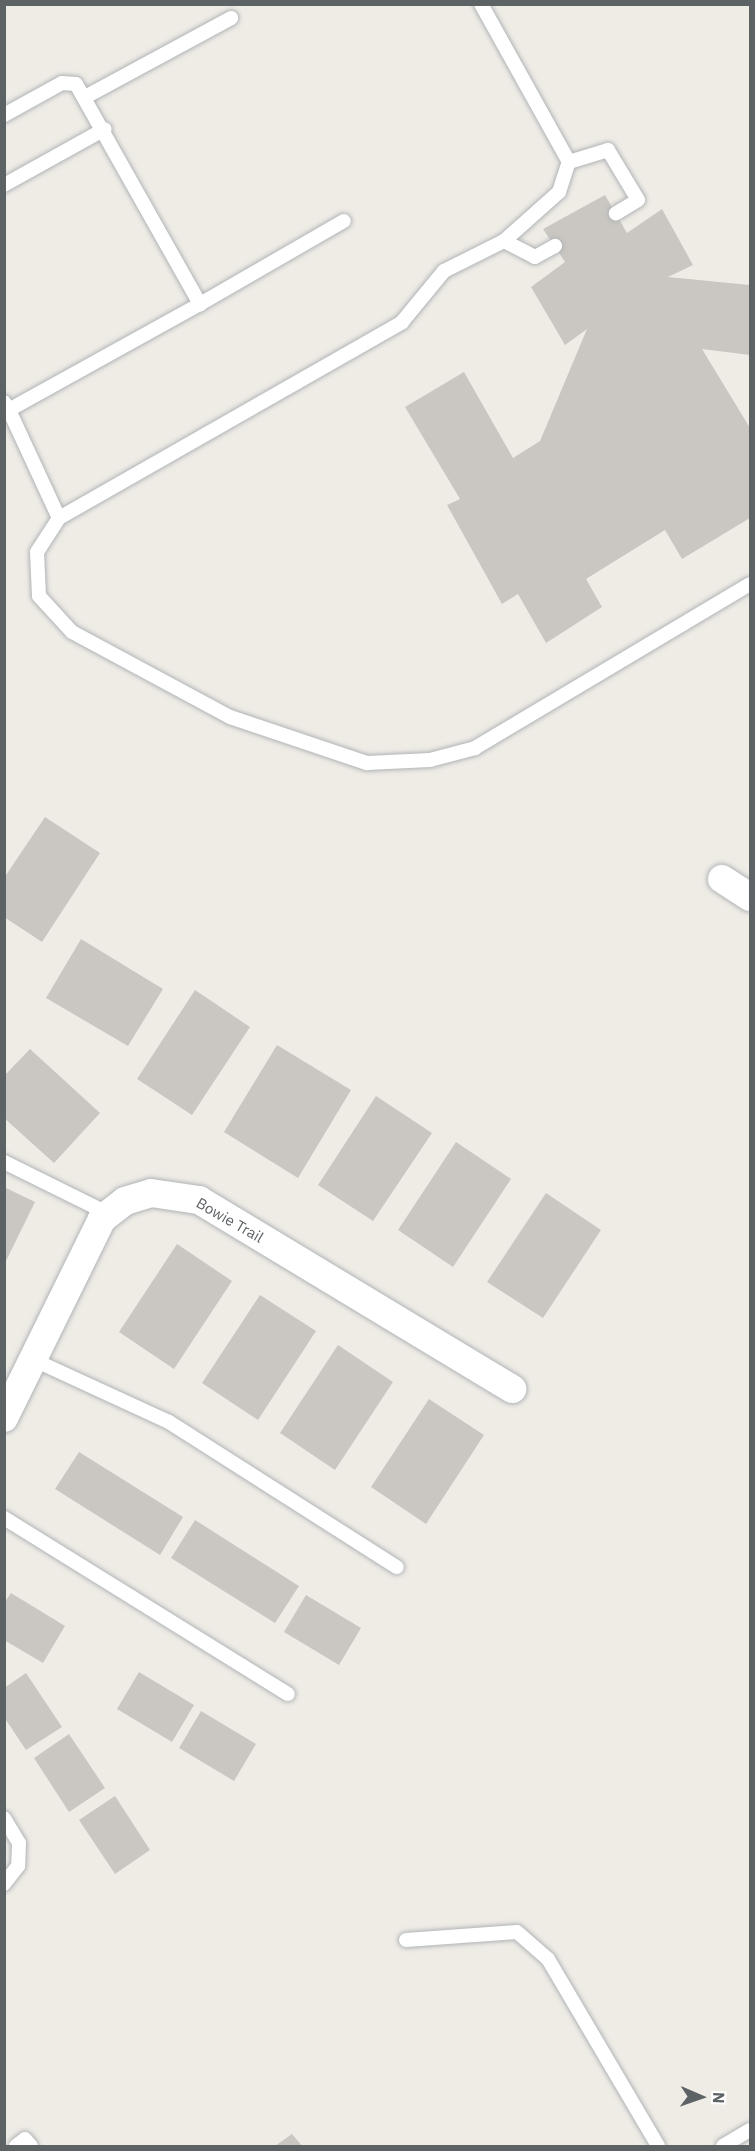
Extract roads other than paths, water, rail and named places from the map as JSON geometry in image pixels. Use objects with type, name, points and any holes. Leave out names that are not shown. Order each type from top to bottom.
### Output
[{"type":"street","points":[[722,879],[750,897]]},
{"type":"street","name":"Bowie Trail","points":[[4,1418],[84,1247],[109,1214],[151,1193],[199,1200],[512,1389]]},
{"type":"lane","points":[[481,4],[569,162],[559,192],[504,241],[444,271],[402,322],[59,518],[37,552],[39,596],[72,632],[230,717],[368,763],[430,760],[475,748],[750,584]]},
{"type":"lane","points":[[87,96],[231,18]]},
{"type":"lane","points":[[4,115],[62,83],[76,84],[87,96],[200,304]]},
{"type":"lane","points":[[4,184],[105,129]]},
{"type":"lane","points":[[569,162],[608,150],[638,200],[616,213]]},
{"type":"lane","points":[[59,518],[7,406],[200,304],[344,222]]},
{"type":"lane","points":[[504,241],[535,257],[555,246]]},
{"type":"lane","points":[[4,1162],[109,1214]]},
{"type":"lane","points":[[32,1359],[169,1422],[397,1567]]},
{"type":"lane","points":[[4,1518],[288,1694]]},
{"type":"lane","points":[[4,1818],[19,1843],[18,1866],[4,1884]]},
{"type":"lane","points":[[406,1940],[517,1932],[548,1959],[658,2146]]},
{"type":"lane","points":[[723,2146],[750,2130]]},
{"type":"lane","points":[[15,2146],[25,2139],[31,2146]]}]
